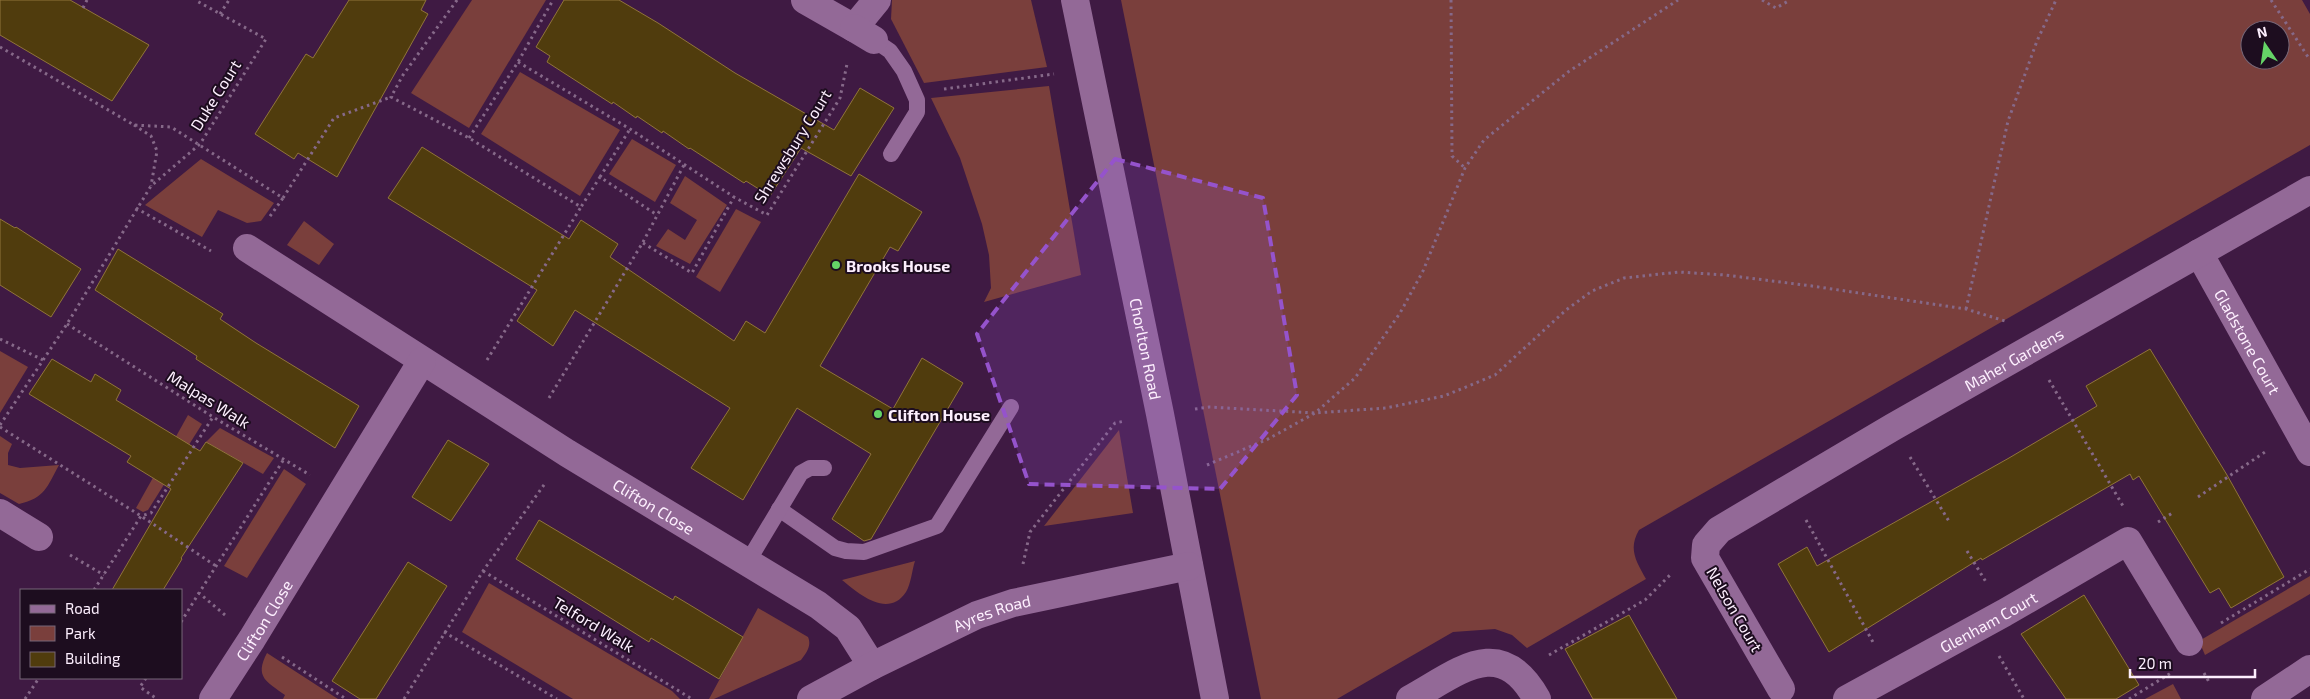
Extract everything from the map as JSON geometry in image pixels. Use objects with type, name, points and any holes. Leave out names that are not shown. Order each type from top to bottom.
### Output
[{"type":"street","points":[[805,0],[864,34],[877,0]]},
{"type":"street","name":"Chorlton Road","points":[[1075,0],[1160,414],[1215,699]]},
{"type":"street","name":"Maher Gardens","points":[[1718,530],[2030,348],[2310,190]]},
{"type":"street","name":"Clifton Close","points":[[247,248],[422,361],[469,388],[567,453],[835,616],[848,628],[872,666]]},
{"type":"street","name":"Gladstone Court","points":[[2199,254],[2304,440]]},
{"type":"street","name":"Clifton Close","points":[[213,699],[252,639],[422,361]]},
{"type":"street","points":[[0,513],[39,537]]},
{"type":"street","name":"Nelson Court","points":[[1718,530],[1706,545],[1705,558],[1781,689]]},
{"type":"street","points":[[2128,541],[2189,642]]},
{"type":"street","name":"Glenham Court","points":[[1847,699],[2128,541]]},
{"type":"street","name":"Ayres Road","points":[[811,699],[872,666],[968,620],[1013,604],[1189,566]]},
{"type":"street","points":[[1410,699],[1471,666],[1496,662],[1518,672],[1537,699]]},
{"type":"street","points":[[2265,699],[2310,669]]},
{"type":"lane","points":[[864,34],[890,51],[904,71],[917,100],[917,112],[891,154]]},
{"type":"lane","points":[[779,509],[834,548],[846,552],[872,549],[937,526],[1011,407]]},
{"type":"lane","points":[[747,563],[801,473],[810,468],[824,468]]},
{"type":"path","points":[[83,8],[87,0]]},
{"type":"path","name":"Duke Court","points":[[0,47],[134,125],[171,127],[200,144],[266,39],[195,0]]},
{"type":"path","points":[[220,14],[229,0]]},
{"type":"path","points":[[136,208],[237,266],[247,248],[283,198],[334,118],[391,97],[403,75],[457,0]]},
{"type":"path","points":[[469,138],[518,62],[553,0]]},
{"type":"path","points":[[1451,0],[1452,156],[1465,168]]},
{"type":"path","points":[[1172,477],[1218,461],[1268,439],[1315,413],[1356,378],[1400,313],[1423,271],[1465,168],[1484,140],[1568,72],[1678,0]]},
{"type":"path","points":[[1762,0],[1776,8],[1790,0]]},
{"type":"path","points":[[1966,309],[2008,120],[2037,40],[2056,0]]},
{"type":"path","points":[[2271,0],[2310,60]]},
{"type":"path","name":"Shrewsbury Court","points":[[518,62],[630,129],[734,197],[767,215],[840,98],[864,34]]},
{"type":"path","points":[[914,94],[1043,76],[1089,67]]},
{"type":"path","points":[[391,97],[469,138],[582,207]]},
{"type":"path","points":[[134,125],[151,136],[157,151],[151,186]]},
{"type":"path","points":[[469,388],[630,129]]},
{"type":"path","points":[[216,566],[0,426],[66,324],[151,186],[200,144],[283,198]]},
{"type":"path","points":[[530,428],[643,242],[684,165]]},
{"type":"path","points":[[600,177],[657,215]]},
{"type":"path","name":"Shrewsbury Court","points":[[643,242],[692,273],[734,197]]},
{"type":"path","points":[[1013,604],[1030,532],[1115,423],[1209,407],[1315,413],[1386,408],[1444,396],[1495,375],[1566,310],[1592,291],[1624,278],[1678,272],[1725,275],[1966,309],[2004,320],[2030,348],[2127,512],[2128,541]]},
{"type":"path","name":"Malpas Walk","points":[[66,324],[213,417],[340,493]]},
{"type":"path","points":[[0,339],[42,360]]},
{"type":"path","points":[[95,589],[141,516],[151,513],[213,417]]},
{"type":"path","points":[[1893,427],[1950,523]]},
{"type":"path","points":[[2198,497],[2304,440]]},
{"type":"path","points":[[404,699],[483,571],[567,453]]},
{"type":"path","points":[[182,620],[284,459]]},
{"type":"path","points":[[1788,488],[1891,675]]},
{"type":"path","points":[[1518,672],[1645,600],[1674,572],[1705,558]]},
{"type":"path","points":[[2189,642],[2310,570]]},
{"type":"path","name":"Telford Walk","points":[[483,571],[692,699]]},
{"type":"path","points":[[199,593],[252,639],[346,699]]},
{"type":"path","points":[[1982,624],[2024,699]]},
{"type":"path","points":[[444,632],[557,699]]},
{"type":"path","points":[[2129,699],[2179,668]]},
{"type":"path","points":[[25,699],[38,679]]},
{"type":"path","points":[[145,679],[140,687],[157,699]]},
{"type":"highlighted area","points":[[1115,159],[1263,198],[1297,395],[1220,489],[1029,484],[977,334]]},
{"type":"green space","points":[[472,0],[546,0],[469,128],[411,93]]},
{"type":"green space","points":[[892,0],[1031,0],[1047,67],[924,83],[891,19]]},
{"type":"green space","points":[[1121,0],[2302,0],[2310,14],[2310,145],[1639,530],[1634,543],[1634,549],[1636,561],[1646,579],[1527,648],[1512,635],[1495,629],[1453,632],[1337,699],[1261,699]]},
{"type":"green space","points":[[520,72],[620,130],[580,196],[481,134]]},
{"type":"green space","points":[[1049,86],[1081,275],[984,302],[991,288],[989,255],[982,224],[960,158],[931,98]]},
{"type":"green space","points":[[632,139],[676,165],[655,202],[609,174]]},
{"type":"green space","points":[[201,159],[274,203],[261,221],[247,223],[218,210],[202,237],[145,205]]},
{"type":"green space","points":[[685,176],[727,205],[690,264],[656,246],[668,229],[685,240],[697,220],[670,203]]},
{"type":"green space","points":[[736,209],[761,222],[720,292],[696,277]]},
{"type":"green space","points":[[304,221],[334,244],[319,265],[287,245]]},
{"type":"green space","points":[[0,351],[28,367],[0,413]]},
{"type":"green space","points":[[188,415],[202,424],[148,510],[143,512],[136,508]]},
{"type":"green space","points":[[220,428],[274,458],[263,474],[206,442]]},
{"type":"green space","points":[[1119,430],[1133,513],[1044,526]]},
{"type":"green space","points":[[0,436],[12,444],[8,453],[8,465],[20,468],[59,465],[40,495],[28,502],[19,504],[0,493]]},
{"type":"green space","points":[[284,469],[306,484],[247,578],[224,566]]},
{"type":"green space","points":[[915,561],[906,592],[899,600],[891,603],[882,604],[865,597],[842,580]]},
{"type":"green space","points":[[2310,576],[2310,594],[2205,655],[2199,641]]},
{"type":"green space","points":[[489,583],[672,691],[680,699],[573,699],[462,632]]},
{"type":"green space","points":[[758,608],[808,637],[809,646],[806,652],[801,660],[714,699],[709,699]]},
{"type":"green space","points":[[267,653],[338,699],[283,699],[285,695],[268,682],[262,673],[263,661]]},
{"type":"green space","points":[[2173,684],[2181,699],[2145,699]]},
{"type":"building","points":[[0,0],[70,0],[149,45],[112,101],[0,35]]},
{"type":"building","points":[[349,0],[426,0],[421,10],[428,14],[337,177],[298,153],[294,159],[255,134],[306,54],[313,58]]},
{"type":"building","points":[[564,0],[619,0],[735,73],[834,130],[860,88],[894,108],[851,176],[801,148],[770,196],[746,181],[744,183],[663,131],[662,133],[637,116],[636,118],[613,102],[612,104],[547,62],[550,56],[536,47]]},
{"type":"building","points":[[422,147],[569,239],[581,220],[618,244],[610,257],[734,341],[746,321],[765,333],[859,174],[922,212],[898,251],[890,247],[820,366],[893,409],[922,358],[963,383],[871,539],[864,541],[832,519],[871,454],[797,408],[743,500],[691,468],[730,408],[575,310],[553,346],[517,321],[537,290],[388,198]]},
{"type":"building","points":[[0,219],[16,227],[81,269],[51,317],[0,285]]},
{"type":"building","points":[[118,249],[223,314],[220,319],[256,343],[359,406],[335,448],[196,359],[197,356],[95,290]]},
{"type":"building","points":[[2150,349],[2227,475],[2284,577],[2231,608],[2219,588],[2210,593],[2139,476],[2133,480],[2130,474],[1982,560],[1981,558],[1829,652],[1778,564],[1807,547],[1817,566],[2009,458],[2097,406],[2086,386]]},
{"type":"building","points":[[52,359],[91,382],[95,374],[121,390],[116,400],[200,451],[206,442],[243,463],[181,558],[164,589],[113,589],[171,489],[127,462],[131,456],[29,394]]},
{"type":"building","points":[[448,440],[489,464],[451,521],[412,497]]},
{"type":"building","points":[[539,520],[673,600],[675,596],[743,637],[719,679],[651,638],[649,642],[516,559]]},
{"type":"building","points":[[408,562],[447,586],[376,699],[360,699],[332,681]]},
{"type":"building","points":[[2084,595],[2139,685],[2116,699],[2066,699],[2021,634]]},
{"type":"building","points":[[1629,615],[1677,699],[1593,699],[1565,649]]},
{"type":"place","name":"Brooks House","points":[[836,265]]},
{"type":"place","name":"Clifton House","points":[[878,414]]}]
